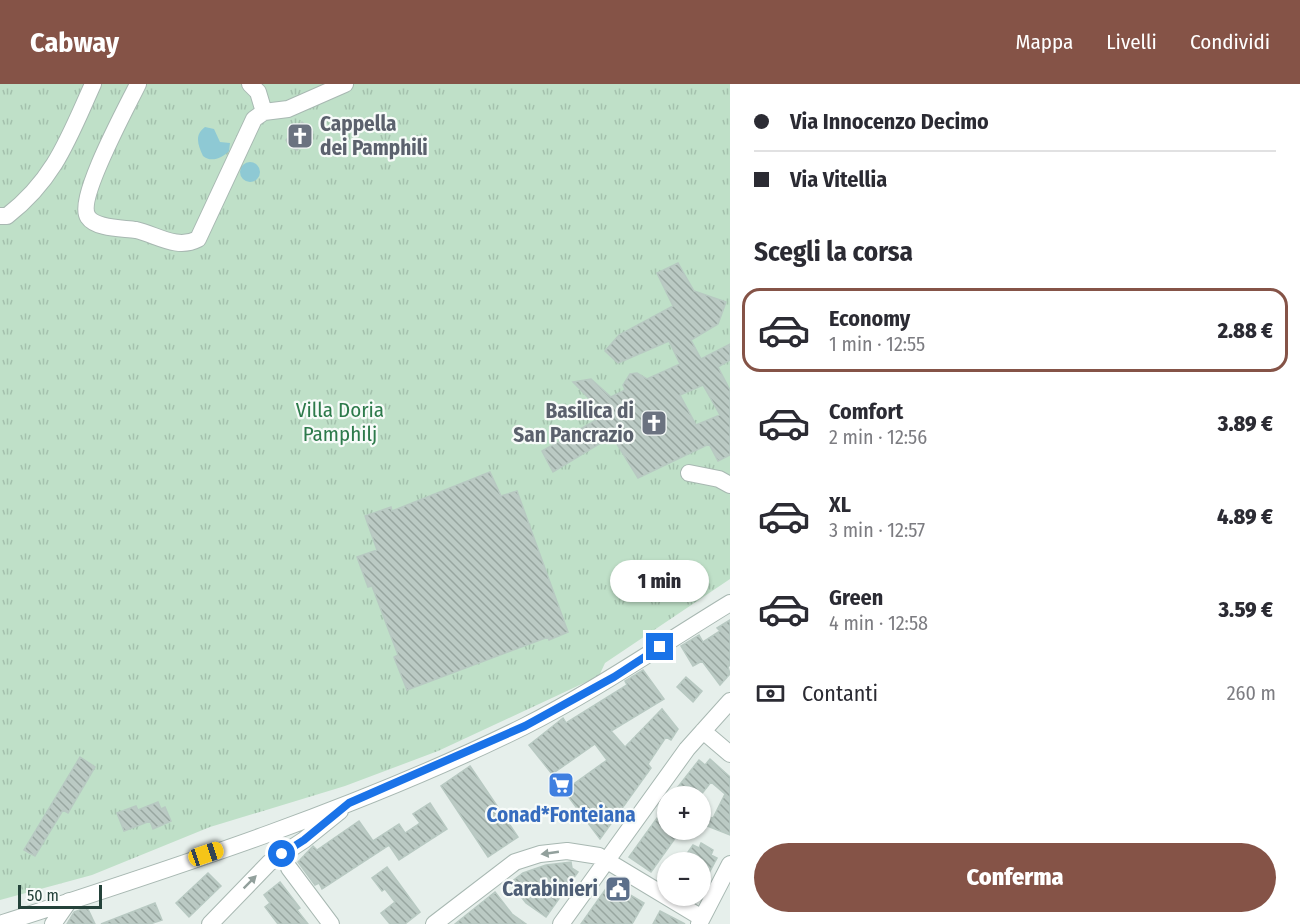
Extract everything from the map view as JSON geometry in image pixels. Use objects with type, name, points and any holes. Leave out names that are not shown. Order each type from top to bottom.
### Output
[{"type":"street","points":[[0,216],[8,216],[30,198],[50,173],[93,84]]},
{"type":"street","points":[[138,84],[90,188],[86,212],[88,218],[98,223],[144,232],[184,244],[198,239],[254,119],[264,112],[288,109],[345,84]]},
{"type":"street","points":[[250,84],[258,92],[264,112]]},
{"type":"street","points":[[688,473],[719,479],[730,485]]},
{"type":"street","points":[[0,924],[349,803],[547,714],[614,677],[730,603]]},
{"type":"street","points":[[561,924],[703,731],[730,701]]},
{"type":"street","points":[[703,731],[730,754]]},
{"type":"street","points":[[210,924],[269,863],[304,840],[349,803]]},
{"type":"street","points":[[434,924],[505,868],[523,859],[547,853],[576,851],[590,853],[607,861],[700,921],[730,864]]},
{"type":"street","points":[[289,868],[331,924]]},
{"type":"street","points":[[53,924],[69,901]]},
{"type":"green space","name":"Villa Doria Pamphilj","points":[[0,84],[730,84],[730,579],[605,663],[599,676],[438,751],[345,786],[210,827],[92,875],[0,900]]},
{"type":"water","points":[[205,127],[214,129],[220,142],[230,143],[229,151],[223,156],[213,159],[203,156],[198,137]]},
{"type":"water","points":[[246,162],[254,162],[260,168],[260,176],[254,182],[246,182],[240,176],[240,168]]},
{"type":"building","name":"Cappella dei Pamphili","points":[[302,122],[313,132],[297,150],[290,147],[286,140]]},
{"type":"building","points":[[678,263],[694,291],[726,302],[718,324],[691,340],[701,359],[730,344],[730,360],[718,367],[730,390],[730,455],[718,461],[709,444],[638,478],[612,436],[553,472],[542,451],[605,415],[573,382],[591,379],[611,397],[625,390],[623,385],[630,374],[637,373],[647,379],[680,364],[669,341],[618,363],[605,351],[619,335],[673,306],[657,273]],"holes":[[[703,385],[720,415],[696,425],[680,395]]]},
{"type":"building","points":[[490,472],[501,496],[517,491],[568,632],[549,640],[548,637],[407,690],[394,657],[398,655],[372,586],[368,587],[357,557],[377,550],[365,516],[391,507],[392,511]]},
{"type":"building","points":[[730,620],[730,665],[728,667],[730,674],[720,685],[702,661],[693,666],[681,646],[699,635],[703,642],[720,631],[717,628]]},
{"type":"building","points":[[643,670],[664,699],[611,731],[625,747],[662,709],[678,729],[671,740],[666,737],[648,764],[651,768],[600,839],[564,791],[607,760],[595,744],[552,774],[529,745],[563,718],[566,723],[627,685],[625,681]]},
{"type":"building","points":[[686,677],[702,691],[693,702],[677,687]]},
{"type":"building","points":[[80,757],[95,767],[68,813],[63,810],[35,856],[24,850]]},
{"type":"building","points":[[710,759],[730,777],[730,835],[711,827],[711,818],[713,818],[725,794],[711,782],[708,786],[679,786],[699,760],[705,765]]},
{"type":"building","points":[[470,766],[518,837],[488,857],[441,786]]},
{"type":"building","points":[[158,802],[161,809],[165,807],[171,821],[153,829],[150,821],[124,831],[117,813],[136,806],[138,810]]},
{"type":"building","points":[[430,803],[447,829],[399,860],[389,845],[322,889],[319,883],[315,885],[298,862],[313,846],[317,850],[359,821],[373,841],[399,824],[405,833],[420,823],[413,814]]},
{"type":"building","points":[[657,818],[657,840],[674,840],[665,852],[657,852],[657,864],[651,872],[629,857]]},
{"type":"building","points":[[701,843],[713,850],[711,855],[711,852],[688,852],[693,845],[699,848]]},
{"type":"building","points":[[711,855],[717,858],[711,869]]},
{"type":"building","points":[[571,862],[572,868],[578,872],[546,917],[526,903],[510,883],[523,873],[546,865]]},
{"type":"building","points":[[387,867],[420,912],[405,924],[390,924],[381,913],[395,902],[372,878]]},
{"type":"building","points":[[208,873],[221,886],[189,917],[176,903]]},
{"type":"building","points":[[280,882],[300,908],[297,910],[308,924],[278,924],[265,907],[270,903],[264,895]]},
{"type":"building","points":[[610,883],[644,903],[632,924],[581,924]]},
{"type":"building","points":[[495,892],[512,914],[526,924],[455,924]]},
{"type":"building","points":[[155,903],[162,920],[150,924],[101,924]]},
{"type":"building","points":[[87,907],[95,924],[67,924],[74,912]]},
{"type":"building","points":[[660,911],[685,924],[653,924]]},
{"type":"place","name":"Cappella dei Pamphili","points":[[300,136]]},
{"type":"place","name":"Basilica di San Pancrazio","points":[[654,423]]},
{"type":"place","name":"Conad*Fonteiana","points":[[561,785]]},
{"type":"place","name":"Carabinieri","points":[[618,889]]},
{"type":"route","points":[[282,854],[304,840],[349,803],[525,726],[614,677],[660,647]]}]
